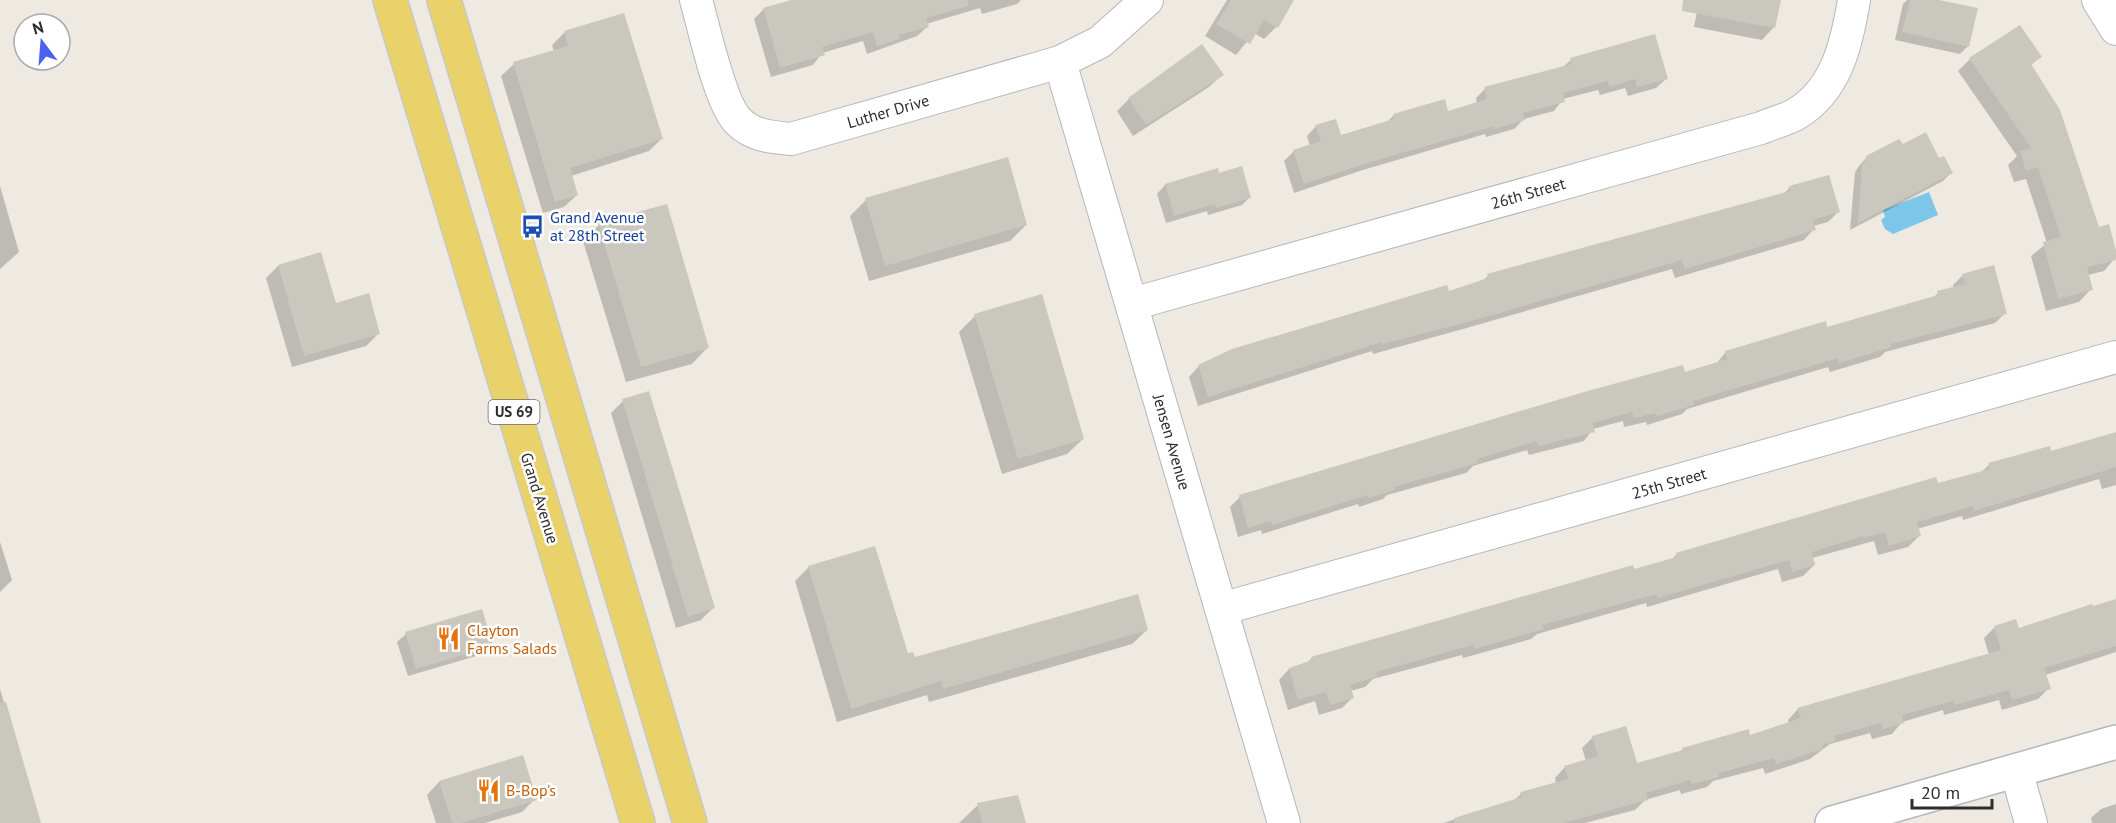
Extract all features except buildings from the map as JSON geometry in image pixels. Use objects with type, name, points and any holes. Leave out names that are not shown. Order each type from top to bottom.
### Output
[{"type":"main road","name":"Grand Avenue","points":[[390,0],[638,823]]},
{"type":"main road","name":"US 69","points":[[444,0],[690,823]]},
{"type":"main road","points":[[1832,823],[2116,742]]},
{"type":"street","name":"Luther Drive","points":[[696,0],[725,98],[738,122],[762,136],[791,139],[1060,62],[1100,42],[1147,0]]},
{"type":"street","name":"26th Street","points":[[1132,304],[1761,128],[1796,113],[1820,93],[1837,67],[1847,40],[1854,0]]},
{"type":"street","points":[[2098,0],[2116,29]]},
{"type":"street","name":"Jensen Avenue","points":[[1060,62],[1284,823]]},
{"type":"street","name":"25th Street","points":[[1221,609],[2116,357]]},
{"type":"street","points":[[2016,770],[2031,823]]},
{"type":"water","points":[[1929,192],[1938,215],[1893,234],[1885,229],[1881,220],[1885,217],[1883,210]]},
{"type":"place","name":"Grand Avenue at 28th Street","points":[[532,226]]},
{"type":"place","name":"Clayton Farms Salads","points":[[449,639]]},
{"type":"place","name":"B-Bop's","points":[[488,790]]}]
